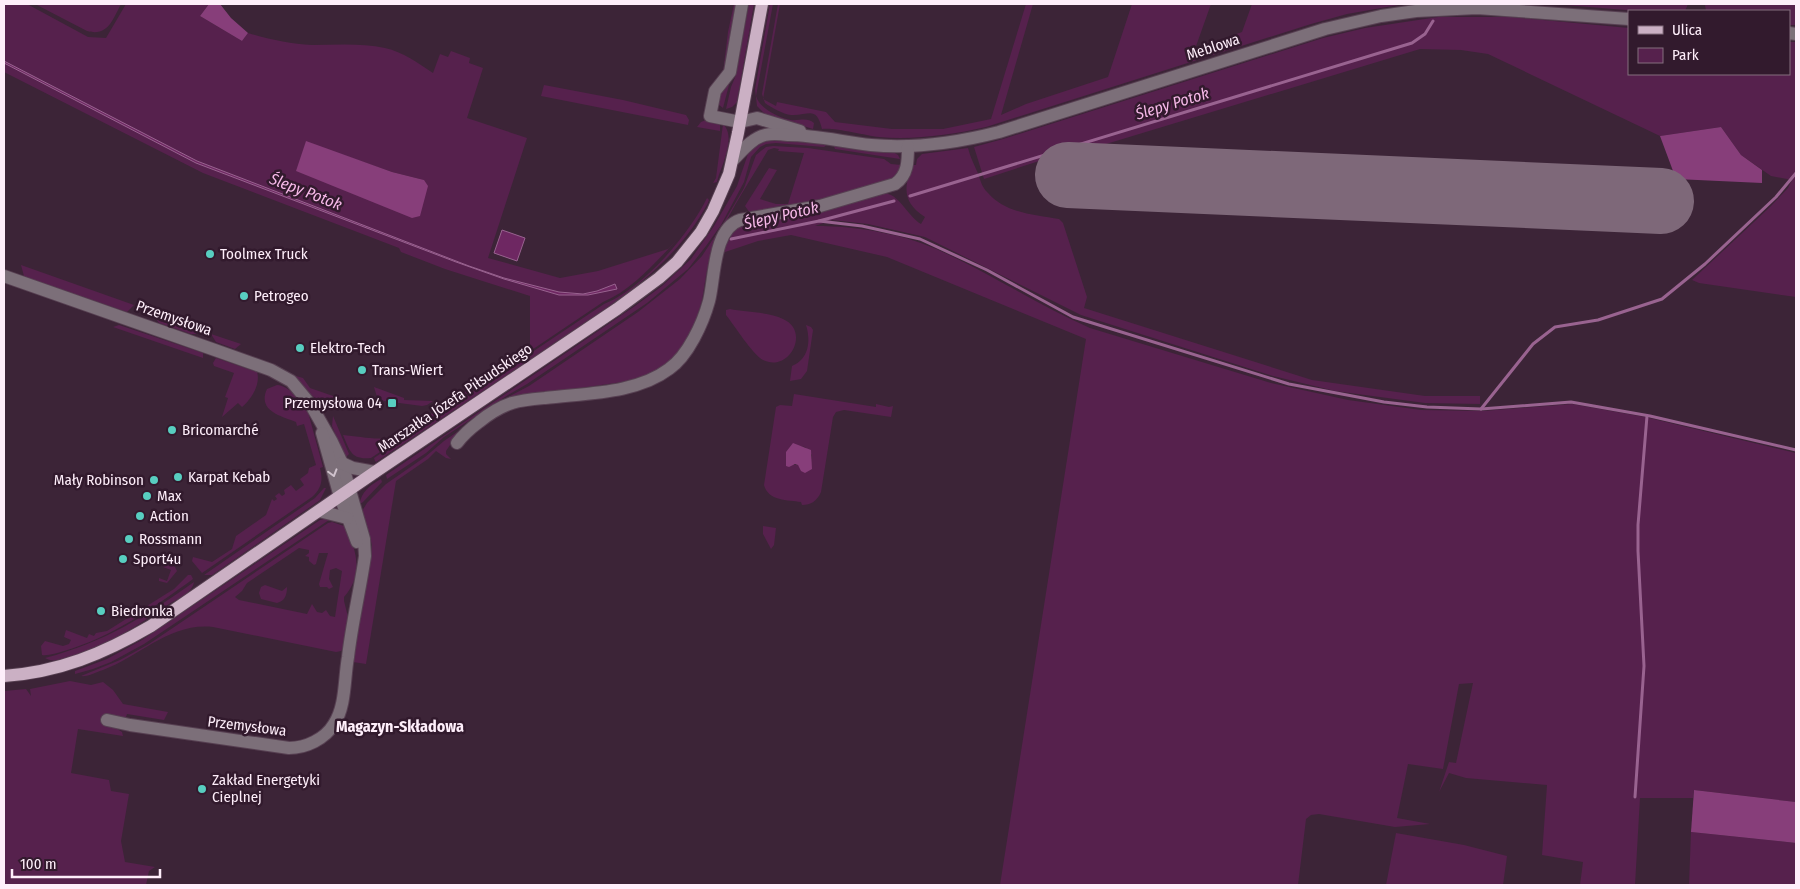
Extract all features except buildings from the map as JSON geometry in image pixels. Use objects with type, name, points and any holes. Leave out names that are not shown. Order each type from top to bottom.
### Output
[{"type":"main road","name":"Marszałka Józefa Piłsudskiego","points":[[4,676],[41,672],[67,665],[121,644],[151,626],[617,309],[659,278],[677,262],[701,232],[720,195],[733,160],[762,4]]},
{"type":"street","points":[[740,122],[710,116],[715,90],[730,72],[742,4]]},
{"type":"street","name":"Meblowa","points":[[740,122],[750,130],[768,134],[812,135],[872,145],[908,146],[947,143],[999,132],[1324,29],[1381,16],[1455,8],[1495,8],[1628,19]]},
{"type":"street","name":"Meblowa","points":[[740,122],[752,119],[765,120],[812,135]]},
{"type":"street","points":[[733,160],[753,141],[768,134]]},
{"type":"street","points":[[457,443],[461,437],[484,418],[513,403],[625,388],[649,381],[669,370],[682,357],[695,336],[709,302],[718,252],[725,233],[731,225],[741,220],[820,206],[895,184],[901,180],[906,172],[908,146]]},
{"type":"street","name":"Przemysłowa","points":[[4,276],[207,347],[277,373],[290,382],[302,392],[318,416],[342,463],[347,518],[357,540],[364,565]]},
{"type":"street","name":"Przemysłowa","points":[[107,720],[130,726],[289,748],[301,747],[319,739],[332,728],[340,713],[366,548],[318,416]]},
{"type":"street","points":[[342,463],[353,468],[375,472]]},
{"type":"street","points":[[319,511],[347,518]]},
{"type":"green space","points":[[4,4],[27,4],[88,37],[106,38],[126,4],[209,4],[200,16],[242,41],[248,33],[280,41],[312,45],[376,46],[404,55],[433,73],[440,54],[448,57],[451,51],[470,58],[469,63],[483,68],[467,118],[527,138],[488,258],[560,278],[598,271],[668,249],[679,238],[644,274],[625,290],[603,302],[371,458],[359,458],[352,453],[343,435],[387,438],[402,433],[444,404],[443,400],[456,398],[530,346],[530,296],[445,269],[401,252],[399,248],[203,173],[4,72],[4,63],[196,163],[456,262],[504,279],[559,295],[588,295],[616,289],[615,284],[583,294],[559,292],[504,278],[469,266],[197,161],[4,61]],"holes":[[[306,142],[392,172],[424,180],[297,171]]]},
{"type":"green space","points":[[35,4],[121,4],[109,25],[105,29],[94,32],[87,31]]},
{"type":"green space","points":[[734,4],[737,4],[726,68],[723,73],[728,32]]},
{"type":"green space","points":[[749,4],[754,4],[737,102],[732,107],[726,109],[736,75]]},
{"type":"green space","points":[[770,4],[773,4],[756,96],[761,105],[770,112],[791,120],[811,121],[814,123],[813,129],[765,114],[757,106],[755,89]]},
{"type":"green space","points":[[778,4],[780,4],[763,98],[762,94]]},
{"type":"green space","points":[[1026,4],[1033,4],[1001,115],[1026,104],[1108,77],[1132,4],[1211,4],[1195,49],[1242,32],[1252,4],[1404,4],[1347,14],[1311,24],[986,127],[960,132],[892,138],[822,129],[820,122],[814,114],[791,115],[781,112],[765,103],[764,99],[776,106],[777,102],[826,112],[835,122],[892,129],[943,129],[991,119]]},
{"type":"green space","points":[[1554,4],[1688,4],[1685,10],[1628,10]]},
{"type":"green space","points":[[1688,4],[1796,4],[1796,25],[1790,25],[1790,10],[1706,10],[1705,5]]},
{"type":"green space","points":[[1438,17],[1511,17],[1628,28],[1628,75],[1790,75],[1790,42],[1796,42],[1796,297],[1699,283],[1692,280],[1770,207],[1788,188],[1792,180],[1771,176],[1741,155],[1721,127],[1660,136],[1488,54],[1461,50],[1420,49],[1083,151],[1073,150],[984,179],[974,147],[1323,38],[1365,28]]},
{"type":"green space","points":[[730,81],[723,108],[718,104],[717,98]]},
{"type":"green space","points":[[544,85],[623,100],[686,115],[689,120],[688,125],[541,96]]},
{"type":"green space","points":[[706,120],[720,123],[720,131],[697,127]]},
{"type":"green space","points":[[723,124],[727,129],[728,135],[727,150],[717,182],[713,183],[716,178]]},
{"type":"green space","points":[[770,139],[827,144],[824,147],[776,143],[760,147],[751,157],[744,182],[721,225],[688,269],[647,303],[444,437],[426,453],[387,479],[386,475],[662,286],[691,259],[714,226],[737,186],[749,151],[756,145]]},
{"type":"green space","points":[[833,144],[893,152],[900,159],[835,149]]},
{"type":"green space","points":[[766,147],[808,148],[884,159],[891,164],[901,165],[900,171],[891,181],[803,204],[750,213],[745,206],[769,168],[777,170],[760,199],[776,204],[788,204],[804,153],[778,151],[779,149],[774,148],[768,150],[723,228],[709,260],[702,300],[688,338],[669,362],[652,373],[622,382],[517,397],[454,439],[446,451],[446,454],[451,459],[436,451],[428,459],[396,481],[366,664],[353,662],[372,545],[362,511],[367,503],[386,484],[425,457],[444,441],[638,312],[680,279],[702,256],[721,227],[744,188],[756,155]]},
{"type":"green space","points":[[968,148],[982,185],[995,200],[1012,209],[1059,219],[1063,223],[1087,297],[1084,308],[1312,380],[1425,396],[1480,396],[1480,404],[1425,403],[1335,391],[1273,376],[1081,315],[925,237],[868,224],[832,220],[815,226],[881,232],[930,246],[1090,328],[1271,383],[1348,400],[1421,410],[1483,411],[1572,404],[1645,417],[1796,453],[1796,802],[1694,790],[1693,798],[1640,798],[1635,885],[1580,885],[1583,862],[1542,855],[1547,785],[1466,778],[1449,773],[1439,792],[1449,762],[1456,763],[1473,683],[1459,684],[1443,769],[1408,764],[1397,818],[1430,824],[1395,827],[1319,814],[1311,815],[1306,819],[1298,885],[1000,885],[1086,339],[887,257],[791,235],[758,241],[722,253],[736,226],[882,193],[898,200],[921,224],[925,217],[912,206],[907,194],[907,181],[912,165],[916,165],[917,159],[922,154]]},
{"type":"green space","points":[[707,198],[709,200],[708,203],[676,249],[657,268],[637,285],[504,377],[375,461],[374,458],[604,304],[619,297],[634,286],[649,274],[677,244]]},
{"type":"green space","points":[[21,265],[134,305],[127,312],[30,279],[24,276]]},
{"type":"green space","points":[[730,309],[777,317],[791,325],[795,332],[796,341],[788,356],[781,361],[772,362],[759,357],[726,315],[726,310]]},
{"type":"green space","points":[[152,313],[199,330],[196,334],[191,334],[159,323]]},
{"type":"green space","points":[[119,325],[203,353],[203,358],[113,327]]},
{"type":"green space","points":[[806,325],[813,330],[807,371],[801,379],[790,381],[792,366],[802,359],[807,349]]},
{"type":"green space","points":[[211,334],[241,344],[235,349],[216,342]]},
{"type":"green space","points":[[216,358],[257,372],[258,377],[258,382],[249,400],[242,407],[238,403],[222,417],[228,398],[225,397],[234,373],[214,366],[213,363]]},
{"type":"green space","points":[[289,374],[303,378],[310,388],[333,396],[338,394],[340,397],[328,403],[319,402]]},
{"type":"green space","points":[[277,385],[291,391],[308,412],[323,467],[320,468],[320,487],[312,497],[202,573],[192,561],[193,557],[212,562],[232,549],[236,536],[266,515],[272,499],[274,501],[277,499],[275,496],[279,493],[282,496],[285,494],[284,490],[291,485],[296,491],[304,485],[300,479],[308,473],[309,468],[316,465],[304,424],[297,426],[296,422],[272,412],[265,403],[267,389]]},
{"type":"green space","points":[[374,387],[404,398],[404,400],[433,401],[422,406],[384,401],[377,397]]},
{"type":"green space","points":[[794,394],[876,407],[876,404],[893,406],[891,417],[844,410],[836,412],[833,417],[821,492],[813,502],[802,505],[801,502],[774,497],[766,490],[764,485],[776,407],[780,405],[792,406]],"holes":[[[799,446],[805,447],[812,455],[812,469],[791,465]]]},
{"type":"green space","points":[[333,416],[349,454],[345,458],[332,426]]},
{"type":"green space","points":[[381,479],[382,482],[359,505],[367,489]]},
{"type":"green space","points":[[326,488],[320,500],[212,575],[204,575],[315,498]]},
{"type":"green space","points":[[327,518],[329,520],[144,644],[111,662],[75,674],[75,671],[107,659],[142,640],[320,520]]},
{"type":"green space","points":[[332,522],[344,526],[355,553],[356,562],[354,580],[344,597],[349,621],[345,648],[341,651],[336,652],[213,627],[198,627],[169,635],[117,664],[86,676],[81,676],[120,660],[149,644]],"holes":[[[299,548],[309,550],[309,553],[305,556],[309,557],[309,561],[314,565],[319,553],[328,553],[319,584],[320,587],[327,587],[329,589],[333,587],[329,579],[330,570],[336,568],[342,571],[335,617],[330,616],[326,610],[322,613],[317,612],[312,604],[307,614],[239,600],[235,597],[247,583]]]},
{"type":"green space","points":[[763,526],[776,528],[774,545],[771,549],[763,534]]},
{"type":"green space","points":[[168,564],[175,567],[177,571],[167,583],[159,581],[159,578],[167,581],[171,570],[163,567]]},
{"type":"green space","points":[[188,575],[191,575],[193,579],[132,621],[82,645],[42,655],[41,646],[45,641],[63,646],[69,644],[71,640],[64,637],[66,630],[87,638],[89,634],[94,636],[96,633],[107,631],[174,589]]},
{"type":"green space","points":[[194,582],[191,589],[184,595],[116,638],[72,657],[54,660],[45,658],[67,652],[123,627]]},
{"type":"green space","points":[[265,585],[282,591],[287,587],[287,593],[282,601],[277,603],[261,599],[259,593],[261,587]]},
{"type":"green space","points":[[70,681],[91,685],[103,682],[113,690],[123,704],[168,712],[164,720],[127,714],[125,720],[111,725],[122,732],[123,736],[78,729],[71,773],[109,780],[111,791],[129,794],[121,841],[125,862],[155,867],[149,871],[146,885],[4,885],[4,691],[26,689],[31,696],[30,689]]},
{"type":"green space","points":[[1691,832],[1796,843],[1796,885],[1689,885]]},
{"type":"green space","points":[[1396,833],[1464,845],[1507,856],[1503,885],[1386,885]]},
{"type":"shaded area","points":[[209,4],[220,4],[231,18],[248,33],[242,41],[200,16]]},
{"type":"shaded area","points":[[4,61],[197,161],[469,266],[504,278],[559,292],[583,294],[615,284],[617,289],[588,295],[559,295],[504,279],[456,262],[196,163],[4,63]]},
{"type":"shaded area","points":[[1721,127],[1741,155],[1762,170],[1762,183],[1676,179],[1660,136]]},
{"type":"shaded area","points":[[306,141],[392,172],[424,180],[428,186],[420,216],[412,218],[296,171]]},
{"type":"shaded area","points":[[502,230],[525,238],[517,261],[494,253]]},
{"type":"shaded area","points":[[793,443],[811,450],[812,469],[805,473],[801,471],[798,465],[786,466],[786,452]]},
{"type":"shaded area","points":[[1694,790],[1796,802],[1796,843],[1691,832]]},
{"type":"waterway","name":"Ślepy Potok","points":[[910,196],[1412,43],[1425,34],[1433,21]]},
{"type":"waterway","points":[[1481,409],[1533,344],[1555,327],[1598,320],[1662,299],[1705,264],[1776,197],[1796,173]]},
{"type":"waterway","name":"Ślepy Potok","points":[[731,239],[819,221],[894,201]]},
{"type":"waterway","points":[[819,221],[862,226],[920,239],[987,270],[1073,317],[1289,384],[1384,402],[1427,407],[1481,409],[1571,402],[1650,416],[1796,450]]},
{"type":"waterway","points":[[1635,797],[1644,666],[1638,525],[1647,416]]},
{"type":"runway","points":[[1068,175],[1661,201]]},
{"type":"place","name":"Toolmex Truck","points":[[210,254]]},
{"type":"place","name":"Petrogeo","points":[[244,296]]},
{"type":"place","name":"Elektro-Tech","points":[[300,348]]},
{"type":"place","name":"Trans-Wiert","points":[[362,370]]},
{"type":"place","name":"Przemysłowa 04","points":[[392,403]]},
{"type":"place","name":"Bricomarché","points":[[172,430]]},
{"type":"place","name":"Karpat Kebab","points":[[178,477]]},
{"type":"place","name":"Mały Robinson","points":[[154,480]]},
{"type":"place","name":"Max","points":[[147,496]]},
{"type":"place","name":"Action","points":[[140,516]]},
{"type":"place","name":"Rossmann","points":[[129,539]]},
{"type":"place","name":"Sport4u","points":[[123,559]]},
{"type":"place","name":"Biedronka","points":[[101,611]]},
{"type":"place","name":"Zakład Energetyki Cieplnej","points":[[202,789]]},
{"type":"district","name":"Magazyn-Składowa","points":[[400,726]]}]
